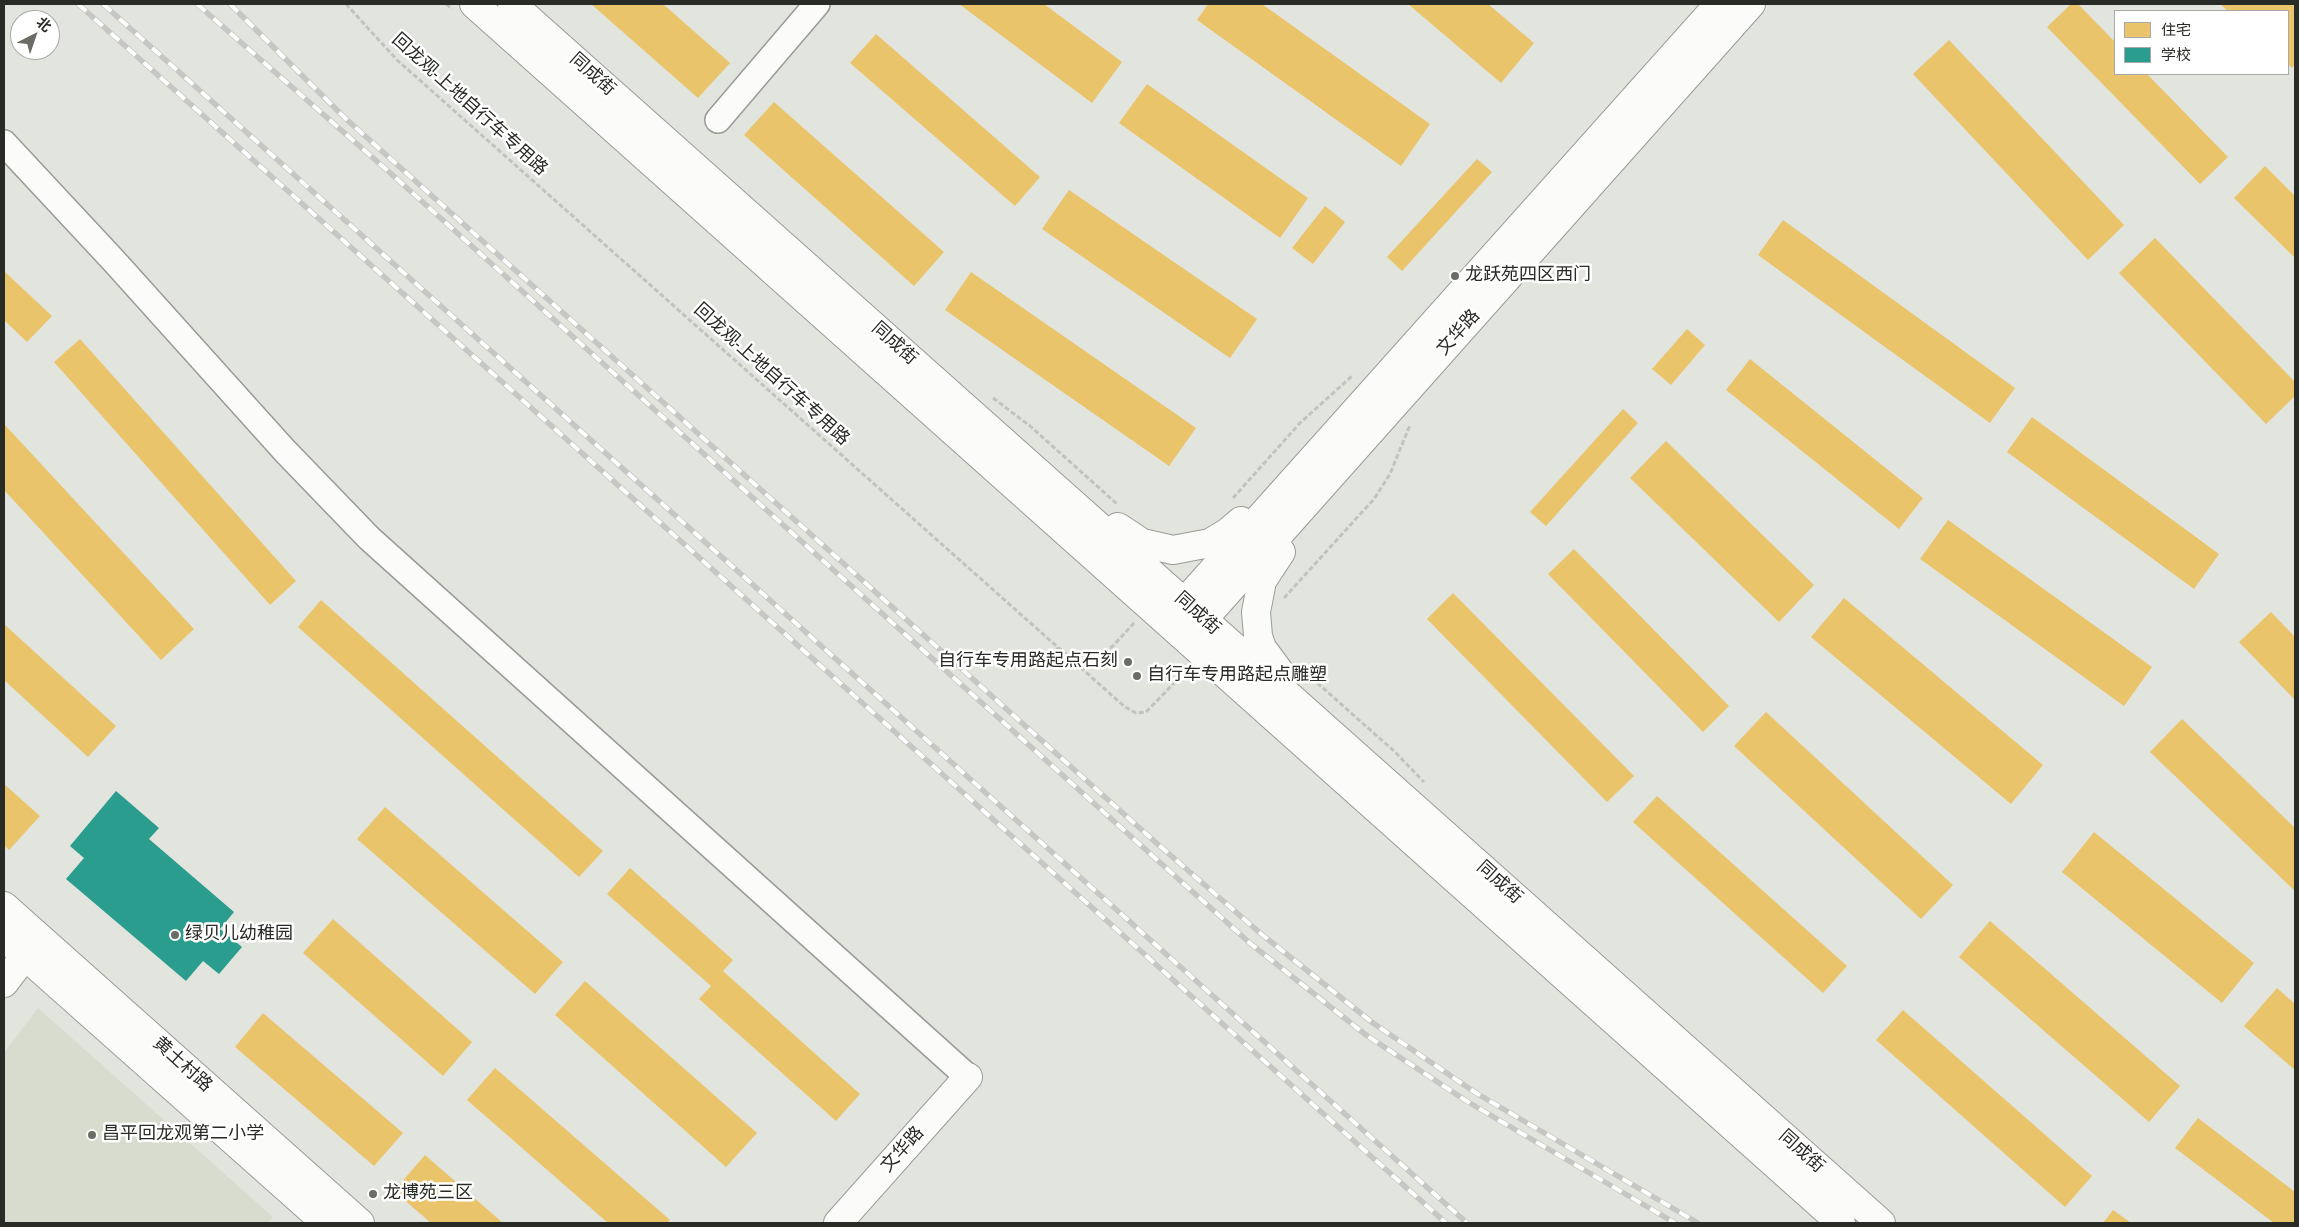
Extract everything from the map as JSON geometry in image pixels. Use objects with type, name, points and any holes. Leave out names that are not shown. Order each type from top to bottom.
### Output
[{"type":"main road","name":"同成街","points":[[474,4],[1185,621],[1841,1223]]},
{"type":"main road","name":"同成街","points":[[512,4],[964,406],[1185,621],[1429,820],[1881,1223]]},
{"type":"main road","name":"文华路","points":[[1185,621],[1396,365],[1719,4]]},
{"type":"main road","name":"文华路","points":[[1185,621],[1352,453],[1751,4]]},
{"type":"main road","points":[[964,406],[1056,473],[1131,537],[1154,547],[1173,550],[1210,543],[1232,529],[1325,427],[1396,365]]},
{"type":"main road","points":[[1352,453],[1305,521],[1267,571],[1257,601],[1258,636],[1262,648],[1278,671],[1362,747],[1429,820]]},
{"type":"main road","name":"黄土村路","points":[[4,906],[32,946],[326,1223]]},
{"type":"main road","name":"黄土村路","points":[[4,936],[32,946],[360,1223]]},
{"type":"main road","points":[[4,982],[32,946]]},
{"type":"main road","name":"文华路","points":[[838,1223],[968,1077]]},
{"type":"street","points":[[718,120],[817,4]]},
{"type":"street","points":[[4,143],[108,254],[284,451],[369,538],[968,1077]]},
{"type":"path","name":"回龙观-上地自行车专用路","points":[[346,4],[404,66],[1056,648],[1125,707],[1141,714],[1151,709],[1185,672]]},
{"type":"path","points":[[1229,503],[1300,423],[1355,373]]},
{"type":"path","points":[[990,396],[1030,426],[1122,508]]},
{"type":"path","points":[[1282,601],[1374,499],[1390,474],[1410,423]]},
{"type":"path","points":[[1056,648],[1078,659],[1094,658],[1113,646],[1132,625]]},
{"type":"path","points":[[1304,672],[1394,751],[1430,788]]},
{"type":"shaded area","name":"昌平回龙观第二小学","points":[[38,1008],[273,1217],[268,1223],[4,1223],[4,1053]]},
{"type":"building: 住宅","points":[[591,4],[663,4],[730,63],[698,98]]},
{"type":"building: 住宅","points":[[959,4],[1044,4],[1122,62],[1092,103]]},
{"type":"building: 住宅","points":[[1208,4],[1262,4],[1430,124],[1401,166],[1197,20]]},
{"type":"building: 住宅","points":[[1408,4],[1488,4],[1534,43],[1501,83]]},
{"type":"building: 住宅","points":[[2071,4],[2078,4],[2114,41],[2114,75],[2148,75],[2228,157],[2200,184],[2047,27]]},
{"type":"building: 住宅","points":[[2220,4],[2292,4],[2295,7],[2295,64],[2292,68],[2289,65],[2289,10],[2227,10]]},
{"type":"building: 住宅","points":[[876,34],[1040,177],[1015,206],[850,63]]},
{"type":"building: 住宅","points":[[1949,40],[2124,225],[2088,260],[1913,74]]},
{"type":"building: 住宅","points":[[1147,84],[1308,198],[1280,238],[1119,123]]},
{"type":"building: 住宅","points":[[774,102],[944,252],[914,286],[744,135]]},
{"type":"building: 住宅","points":[[1477,159],[1492,172],[1402,271],[1387,257]]},
{"type":"building: 住宅","points":[[2265,166],[2295,196],[2295,258],[2234,198]]},
{"type":"building: 住宅","points":[[1069,190],[1257,319],[1230,358],[1042,229]]},
{"type":"building: 住宅","points":[[1325,206],[1345,222],[1313,264],[1292,248]]},
{"type":"building: 住宅","points":[[1783,220],[2015,388],[1990,423],[1758,255]]},
{"type":"building: 住宅","points":[[2155,238],[2295,382],[2295,396],[2266,424],[2119,273]]},
{"type":"building: 住宅","points":[[4,271],[52,316],[27,342],[4,320]]},
{"type":"building: 住宅","points":[[971,272],[1196,428],[1169,466],[945,310]]},
{"type":"building: 住宅","points":[[1687,329],[1705,345],[1671,385],[1652,369]]},
{"type":"building: 住宅","points":[[80,339],[296,581],[270,605],[54,362]]},
{"type":"building: 住宅","points":[[1750,359],[1923,498],[1899,529],[1726,390]]},
{"type":"building: 住宅","points":[[1623,409],[1638,423],[1546,526],[1530,512]]},
{"type":"building: 住宅","points":[[2032,417],[2219,554],[2194,589],[2007,452]]},
{"type":"building: 住宅","points":[[4,424],[194,629],[161,660],[4,490]]},
{"type":"building: 住宅","points":[[1666,441],[1814,585],[1779,622],[1630,478]]},
{"type":"building: 住宅","points":[[1948,520],[2152,667],[2124,706],[1920,559]]},
{"type":"building: 住宅","points":[[1574,549],[1729,706],[1703,732],[1548,574]]},
{"type":"building: 住宅","points":[[1453,593],[1634,776],[1607,802],[1427,619]]},
{"type":"building: 住宅","points":[[1844,598],[2043,765],[2011,804],[1811,637]]},
{"type":"building: 住宅","points":[[321,600],[603,851],[579,877],[298,627]]},
{"type":"building: 住宅","points":[[2271,612],[2295,637],[2295,700],[2239,642]]},
{"type":"building: 住宅","points":[[4,624],[116,726],[88,757],[4,680]]},
{"type":"building: 住宅","points":[[1766,712],[1953,885],[1921,919],[1734,746]]},
{"type":"building: 住宅","points":[[2182,719],[2295,828],[2295,891],[2150,752]]},
{"type":"building: 住宅","points":[[4,784],[40,816],[9,850],[4,845]]},
{"type":"building: 住宅","points":[[1657,796],[1847,966],[1823,993],[1633,822]]},
{"type":"building: 住宅","points":[[385,807],[563,962],[535,994],[357,839]]},
{"type":"building: 住宅","points":[[2094,832],[2254,963],[2222,1003],[2062,872]]},
{"type":"building: 住宅","points":[[630,868],[733,960],[723,971],[860,1094],[836,1121],[699,999],[711,986],[607,894]]},
{"type":"building: 住宅","points":[[333,919],[472,1042],[443,1076],[303,953]]},
{"type":"building: 住宅","points":[[1990,921],[2180,1086],[2149,1122],[1959,957]]},
{"type":"building: 住宅","points":[[585,981],[757,1133],[726,1167],[555,1015]]},
{"type":"building: 住宅","points":[[2277,988],[2295,1004],[2295,1070],[2244,1026]]},
{"type":"building: 住宅","points":[[1903,1010],[2092,1176],[2065,1207],[1876,1040]]},
{"type":"building: 住宅","points":[[263,1013],[403,1133],[374,1166],[235,1047]]},
{"type":"building: 住宅","points":[[495,1068],[670,1220],[667,1223],[608,1223],[467,1100]]},
{"type":"building: 住宅","points":[[2198,1118],[2295,1192],[2295,1223],[2274,1223],[2175,1148]]},
{"type":"building: 住宅","points":[[425,1155],[503,1223],[431,1223],[394,1191]]},
{"type":"building: 住宅","points":[[2113,1210],[2131,1223],[2103,1223]]},
{"type":"building: 学校","points":[[116,791],[159,828],[149,839],[234,912],[220,929],[242,947],[219,974],[203,961],[186,981],[66,879],[84,858],[70,846]]},
{"type":"railway","points":[[78,4],[1446,1223]]},
{"type":"railway","points":[[103,4],[1467,1223]]},
{"type":"railway","points":[[197,4],[388,171],[1251,944],[1366,1035],[1468,1102],[1675,1223]]},
{"type":"railway","points":[[230,4],[346,119],[1153,840],[1260,933],[1373,1023],[1476,1093],[1698,1223]]},
{"type":"place","name":"龙跃苑四区西门","points":[[1455,276]]},
{"type":"place","name":"自行车专用路起点石刻","points":[[1128,662]]},
{"type":"place","name":"自行车专用路起点雕塑","points":[[1137,676]]},
{"type":"place","name":"绿贝儿幼稚园","points":[[175,935]]},
{"type":"place","name":"昌平回龙观第二小学","points":[[92,1135]]},
{"type":"place","name":"龙博苑三区","points":[[373,1194]]}]
